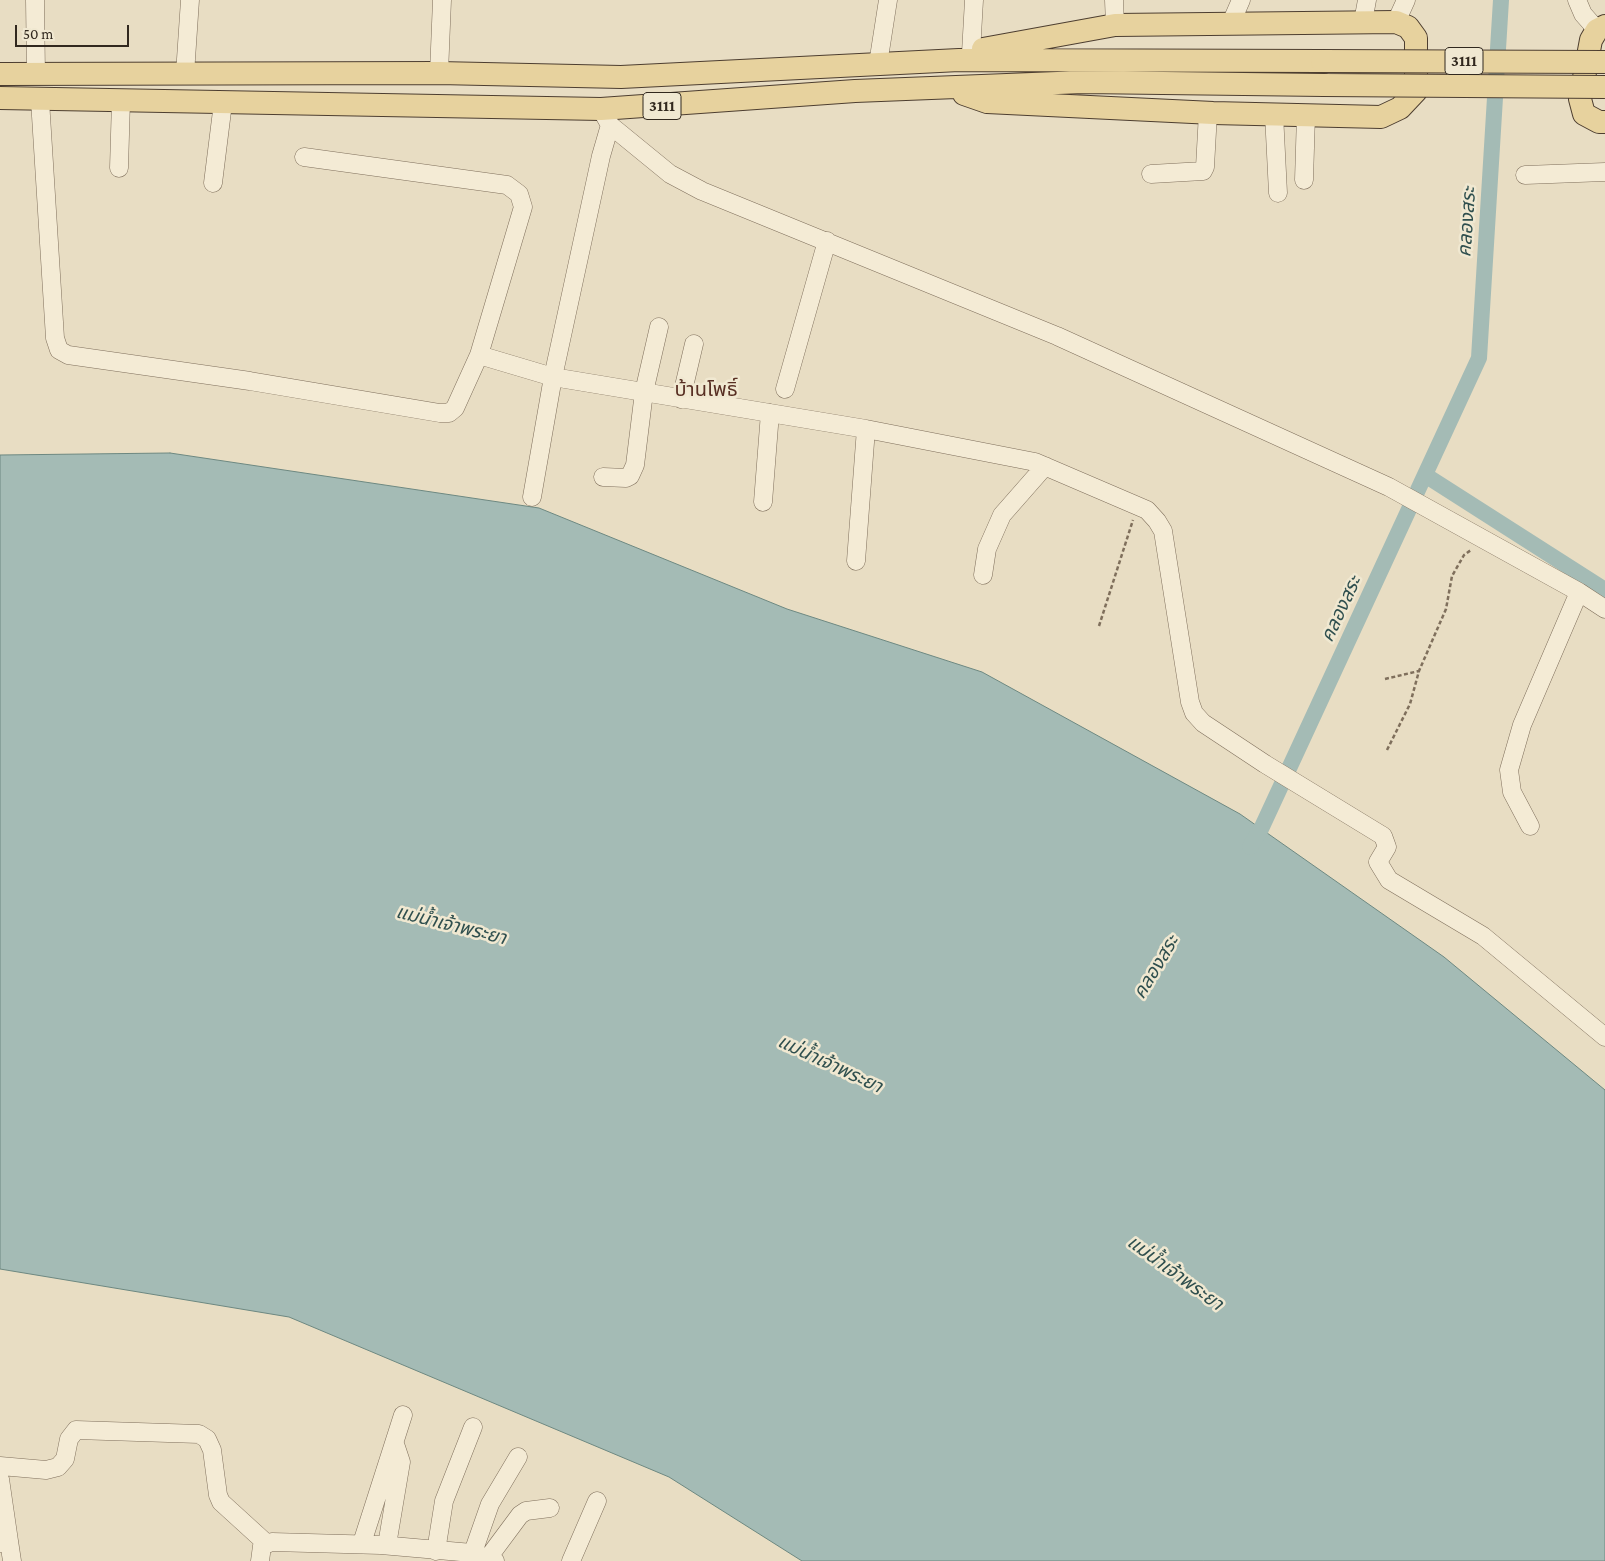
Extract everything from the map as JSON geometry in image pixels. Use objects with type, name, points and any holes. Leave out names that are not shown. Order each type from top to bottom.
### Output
[{"type":"main road","points":[[946,88],[986,102],[1208,113],[1382,117],[1400,108],[1416,91],[1416,38],[1408,27],[1396,22],[1115,25],[965,57]]},
{"type":"main road","points":[[1601,28],[1591,40],[1580,99],[1584,114],[1599,122],[1605,122]]},
{"type":"main road","name":"3111","points":[[0,74],[439,73],[621,77],[878,64],[965,57],[1605,62]]},
{"type":"main road","name":"3111","points":[[0,98],[223,102],[606,117],[855,91],[1083,82],[1605,87]]},
{"type":"street","points":[[35,0],[36,74]]},
{"type":"street","points":[[184,74],[190,0]]},
{"type":"street","points":[[439,73],[442,0]]},
{"type":"street","points":[[878,64],[888,0]]},
{"type":"street","points":[[965,57],[974,0]]},
{"type":"street","points":[[1114,0],[1115,25]]},
{"type":"street","points":[[1231,24],[1241,0]]},
{"type":"street","points":[[1363,22],[1367,0]]},
{"type":"street","points":[[1396,22],[1406,0]]},
{"type":"street","points":[[1577,0],[1582,14],[1601,28]]},
{"type":"street","points":[[40,100],[55,338],[59,350],[68,355],[250,381],[440,413],[449,412],[455,408],[479,356],[523,207],[518,194],[507,184],[304,157]]},
{"type":"street","points":[[119,168],[121,100]]},
{"type":"street","points":[[213,183],[223,102]]},
{"type":"street","points":[[1150,174],[1203,171],[1205,167],[1208,113]]},
{"type":"street","points":[[1274,114],[1278,193]]},
{"type":"street","points":[[1304,180],[1306,115]]},
{"type":"street","points":[[606,117],[670,174],[702,191],[1057,336],[1389,487],[1442,514],[1579,592],[1605,609]]},
{"type":"street","points":[[532,497],[554,377],[600,156],[606,117]]},
{"type":"street","points":[[1525,175],[1605,172]]},
{"type":"street","points":[[785,389],[827,241]]},
{"type":"street","points":[[603,478],[626,478],[632,472],[635,465],[644,392],[659,327]]},
{"type":"street","points":[[681,399],[694,344]]},
{"type":"street","points":[[479,356],[554,377],[866,429],[1045,466],[1137,506],[1152,516],[1163,530],[1190,702],[1194,713],[1203,723],[1265,764],[1383,836],[1387,846],[1378,862],[1389,880],[1483,936],[1605,1037]]},
{"type":"street","points":[[763,502],[770,413]]},
{"type":"street","points":[[856,561],[866,429]]},
{"type":"street","points":[[983,575],[986,549],[1002,515],[1045,466]]},
{"type":"street","points":[[1530,826],[1512,792],[1509,770],[1522,725],[1579,592]]},
{"type":"street","points":[[362,1543],[403,1415]]},
{"type":"street","points":[[436,1551],[444,1502],[473,1427]]},
{"type":"street","points":[[0,1466],[46,1470],[58,1467],[65,1459],[69,1439],[76,1430],[199,1434],[207,1439],[212,1450],[218,1494],[221,1502],[266,1543],[362,1543],[382,1550],[436,1551],[481,1558]]},
{"type":"street","points":[[382,1550],[401,1462],[395,1444]]},
{"type":"street","points":[[481,1558],[490,1504],[518,1457]]},
{"type":"street","points":[[0,1480],[5,1542],[12,1561]]},
{"type":"street","points":[[571,1561],[597,1501]]},
{"type":"street","points":[[481,1558],[526,1510],[550,1508]]},
{"type":"street","points":[[260,1561],[262,1546],[266,1543]]},
{"type":"path","points":[[1100,626],[1137,506]]},
{"type":"path","points":[[1386,750],[1410,704],[1419,671],[1446,610],[1452,576],[1464,554],[1487,540]]},
{"type":"path","points":[[1385,679],[1419,671]]},
{"type":"water","name":"แม่น้ำเจ้าพระยา","points":[[170,453],[539,508],[787,609],[982,672],[1240,814],[1444,957],[1605,1090],[1605,1561],[802,1561],[669,1477],[289,1317],[0,1269],[0,455]]},
{"type":"waterway","name":"คลองสระ","points":[[1250,847],[1261,829],[1479,358],[1501,0]]},
{"type":"waterway","points":[[1425,475],[1605,590]]},
{"type":"district","name":"บ้านโพธิ์","points":[[706,390]]}]
